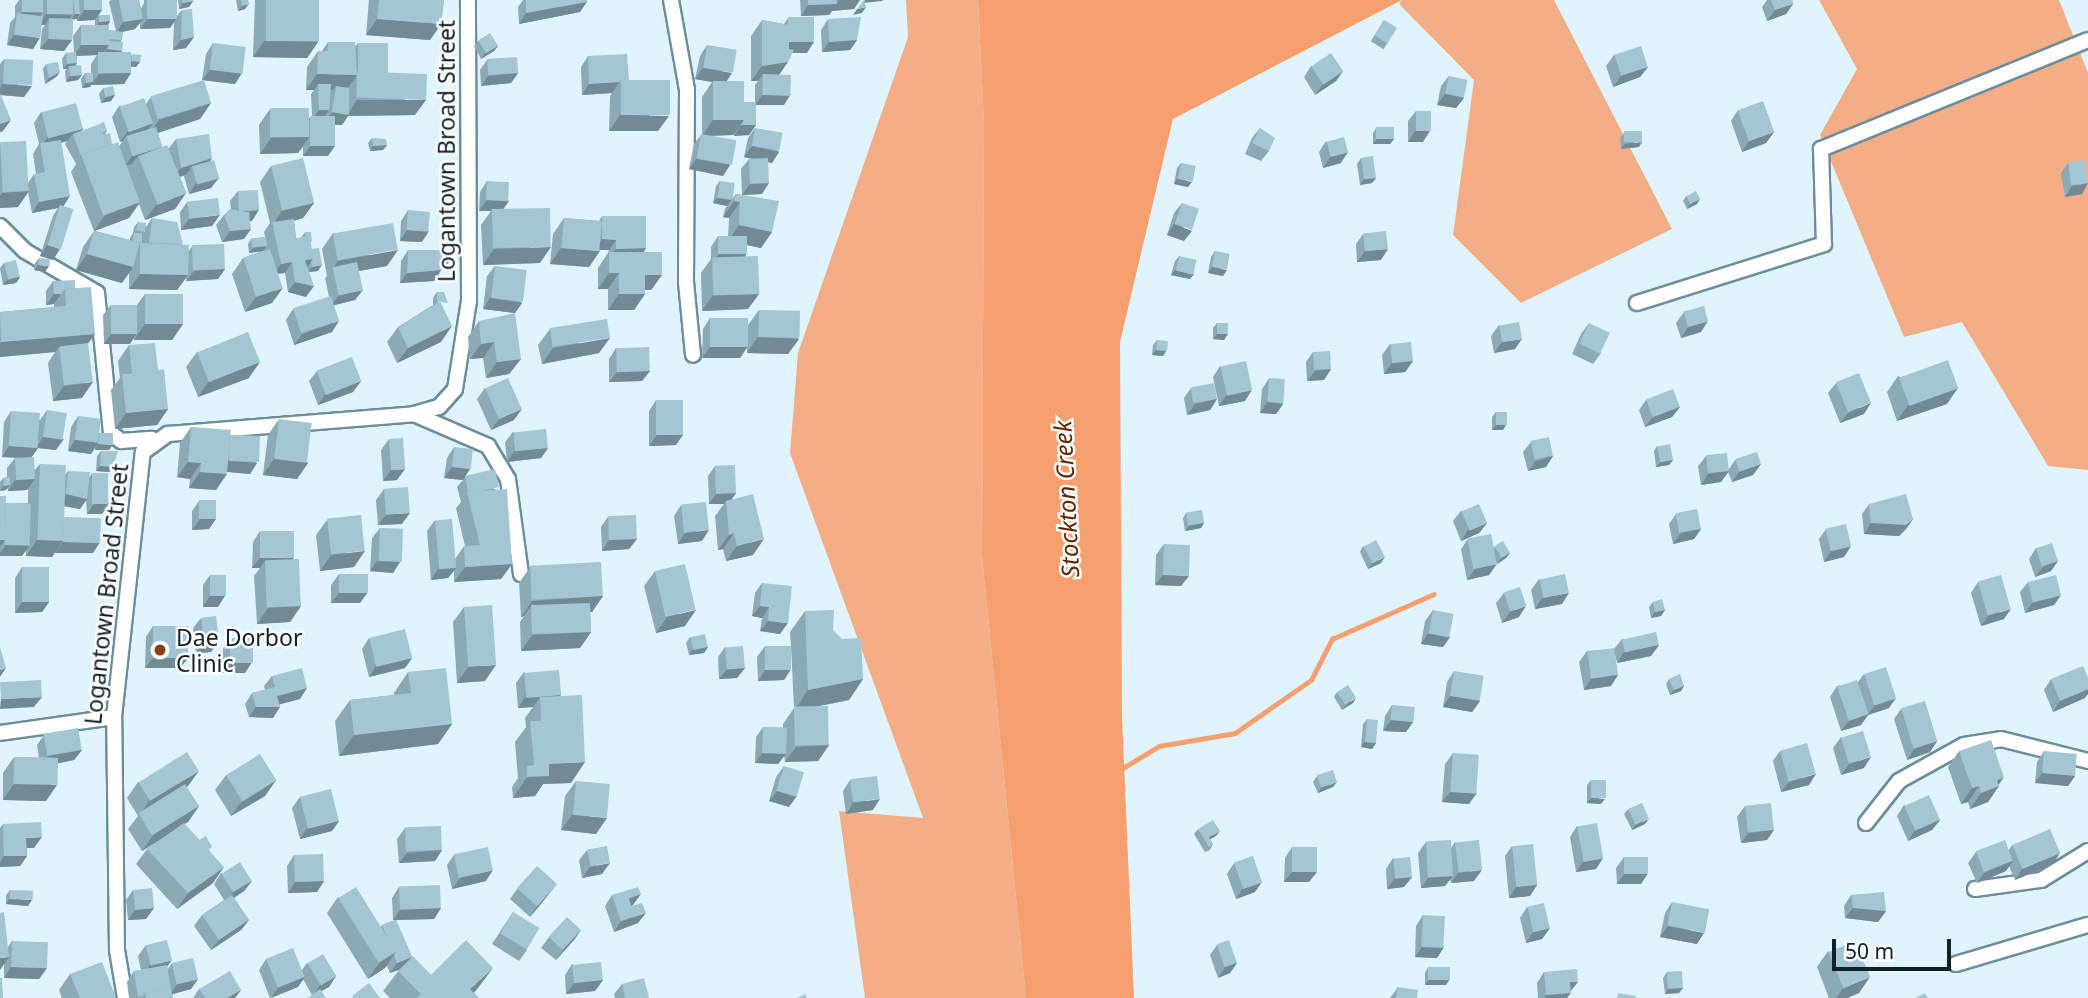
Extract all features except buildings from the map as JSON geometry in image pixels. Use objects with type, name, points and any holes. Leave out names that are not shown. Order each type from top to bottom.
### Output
[{"type":"street","name":"Logantown Broad Street","points":[[125,998],[117,950],[114,717],[140,463],[152,439],[414,414],[439,407],[455,389],[469,300],[468,0]]},
{"type":"street","points":[[671,0],[687,89],[686,282],[693,355]]},
{"type":"street","points":[[1637,303],[1824,244],[1821,149],[2088,40]]},
{"type":"street","points":[[0,226],[25,251],[97,293],[111,433],[121,441],[152,439]]},
{"type":"street","points":[[414,414],[488,446],[508,479],[521,574]]},
{"type":"street","points":[[0,733],[114,717]]},
{"type":"street","points":[[1866,823],[1899,781],[1964,745],[2001,739],[2088,761]]},
{"type":"street","points":[[1975,889],[2041,880],[2088,851]]},
{"type":"street","points":[[1956,964],[2088,925]]},
{"type":"shaded area","points":[[906,0],[978,0],[984,123],[982,556],[1026,998],[865,998],[839,811],[923,818],[790,453],[798,353],[908,37]]},
{"type":"shaded area","points":[[1402,0],[1554,0],[1672,229],[1521,303],[1453,235],[1474,80],[1399,4]]},
{"type":"shaded area","points":[[1819,0],[2059,0],[2088,73],[2088,470],[2048,466],[1962,322],[1904,337],[1820,135],[1857,69]]},
{"type":"water","name":"Stockton Creek","points":[[978,0],[1402,0],[1173,119],[1120,342],[1122,717],[1134,998],[1026,998],[982,556],[984,123]]},
{"type":"waterway","points":[[1123,768],[1159,746],[1235,733],[1311,680],[1332,639],[1434,594]]},
{"type":"place","name":"Dae Dorbor Clinic","points":[[160,650]]}]
